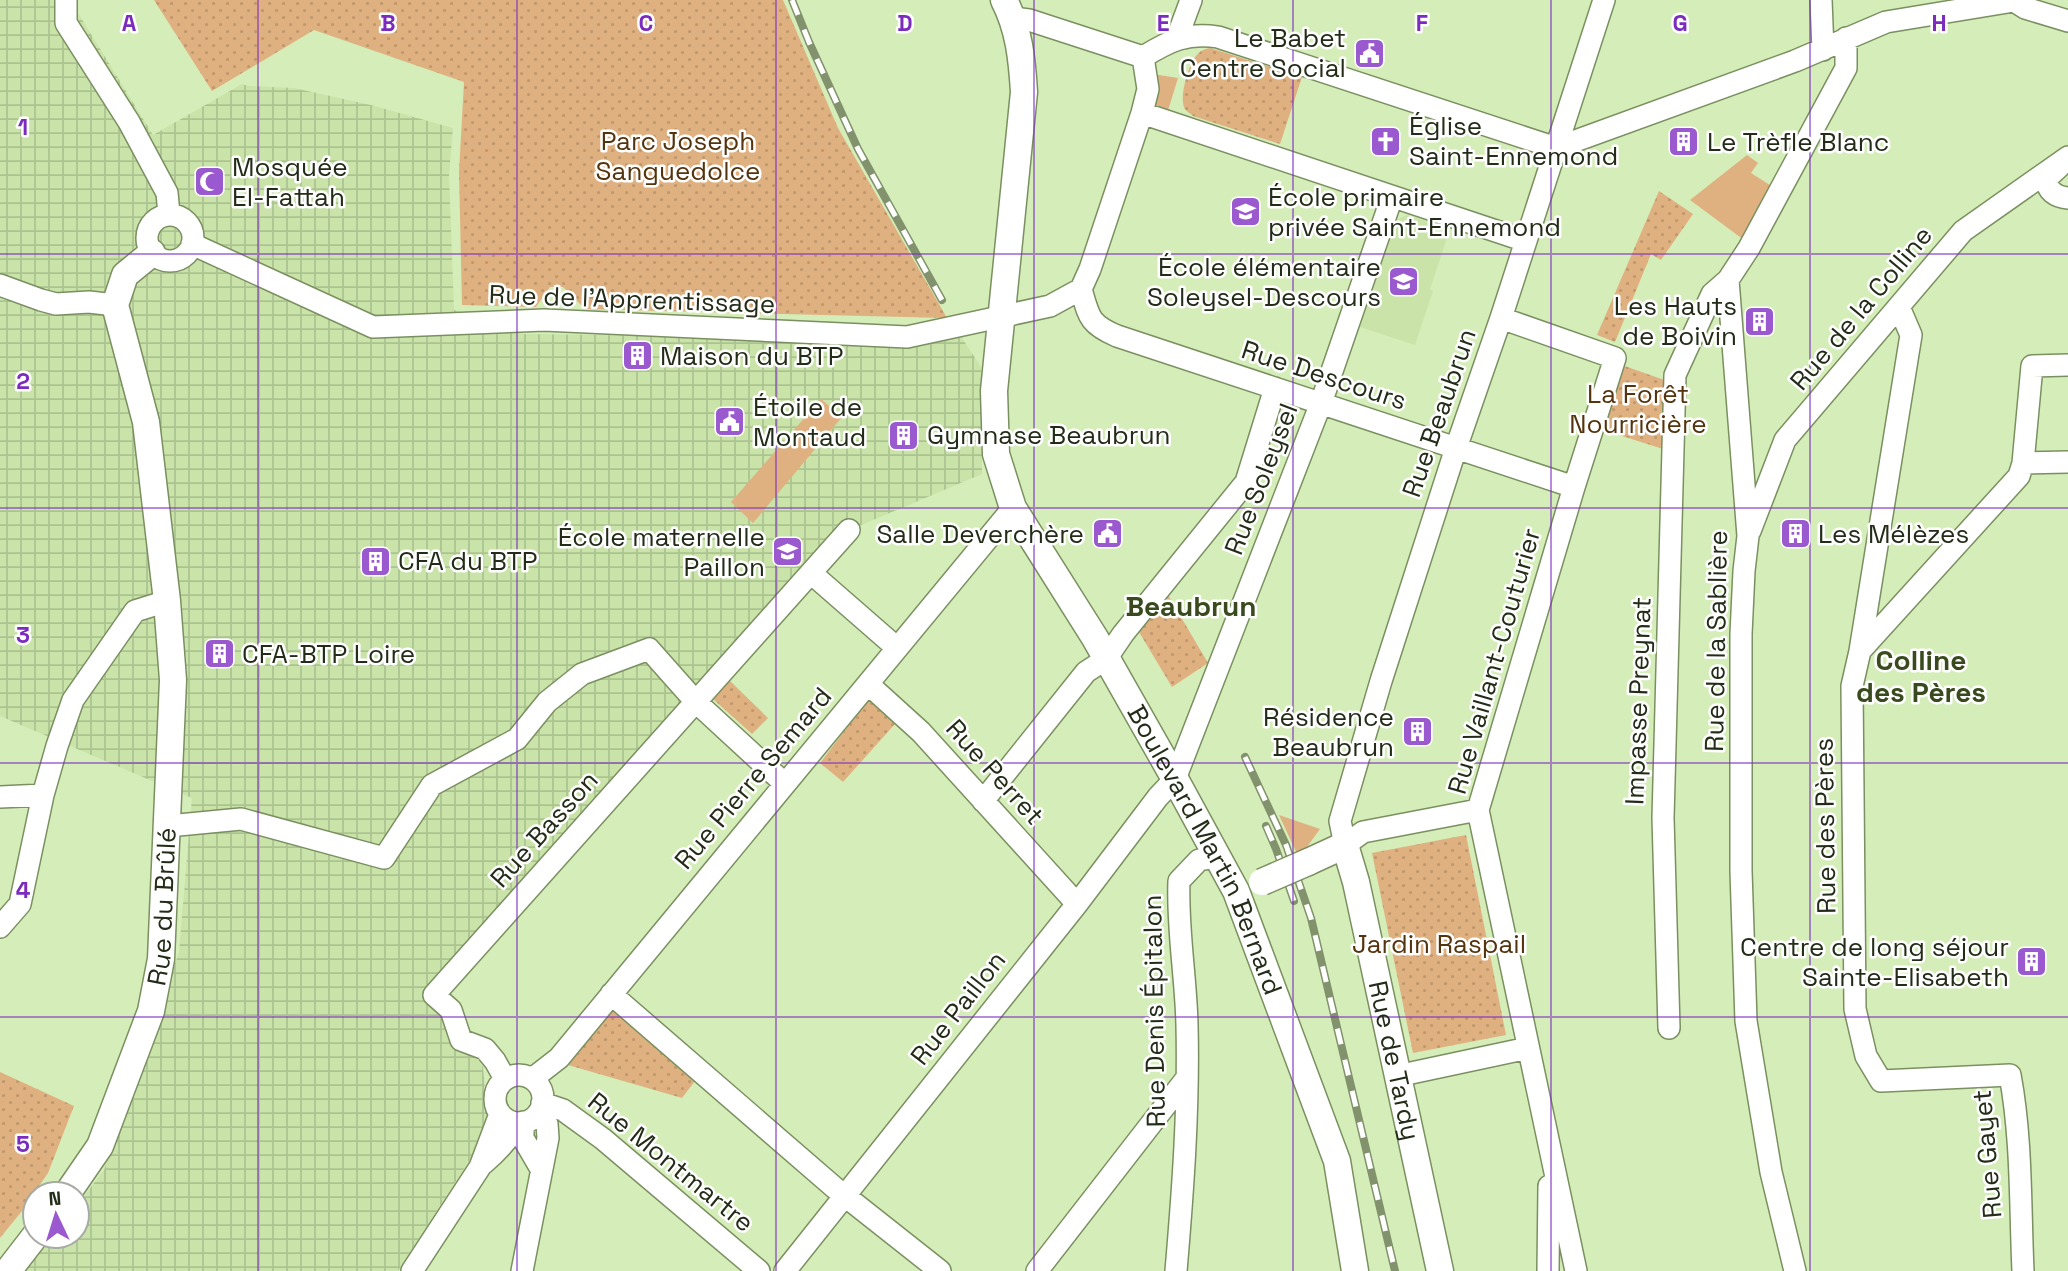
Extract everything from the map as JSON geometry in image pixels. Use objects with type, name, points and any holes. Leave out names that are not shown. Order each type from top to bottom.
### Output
[{"type":"main road","name":"Boulevard Martin Bernard","points":[[1008,9],[1022,57],[1024,92],[994,391],[996,454],[1013,508],[1106,659],[1236,891],[1337,1161],[1355,1271]]},
{"type":"main road","points":[[115,305],[125,275],[152,253]]},
{"type":"main road","name":"Rue du Brûlé","points":[[77,1180],[100,1146],[150,1011],[161,959],[168,826],[173,680],[167,601],[146,422],[115,305]]},
{"type":"main road","points":[[1236,891],[1345,845]]},
{"type":"main road","name":"Rue de Tardy","points":[[1345,845],[1356,882],[1440,1271]]},
{"type":"main road","points":[[8,1271],[24,1250]]},
{"type":"street","points":[[66,0],[66,23],[129,122],[167,193],[169,214]]},
{"type":"street","points":[[1177,38],[1191,0]]},
{"type":"street","name":"Rue Beaubrun","points":[[1345,845],[1340,821],[1381,681],[1604,0]]},
{"type":"street","points":[[1821,0],[1823,50]]},
{"type":"street","points":[[1008,9],[1029,20],[1143,57],[1177,38],[1203,35],[1218,37],[1556,148],[1823,50],[1886,22],[2014,1],[2025,8],[2068,21]]},
{"type":"street","points":[[1728,280],[1749,248],[1846,68],[1846,38]]},
{"type":"street","points":[[1081,289],[1142,113],[1148,89],[1143,57]]},
{"type":"street","points":[[1142,113],[1526,241]]},
{"type":"street","points":[[2068,158],[2047,178],[2051,191],[2058,197],[2068,198]]},
{"type":"street","name":"Rue de la Colline","points":[[1748,536],[1785,440],[1963,231],[2068,158]]},
{"type":"street","name":"Rue Soleysel","points":[[1175,779],[1321,403],[1392,197]]},
{"type":"street","points":[[169,214],[177,215],[188,223],[193,237],[192,244],[185,256],[178,260],[164,261],[148,247],[146,232],[155,219],[169,214]]},
{"type":"street","name":"Rue de l'Apprentissage","points":[[192,244],[373,327],[544,320],[907,337],[1050,306],[1081,289]]},
{"type":"street","name":"Impasse Preynat","points":[[1669,1028],[1663,818],[1675,375],[1712,294],[1728,280]]},
{"type":"street","name":"Rue de la Sablière","points":[[1728,280],[1748,536],[1741,634],[1741,857],[1745,1021],[1771,1172],[1794,1271]]},
{"type":"street","points":[[0,285],[57,303],[89,302],[115,305]]},
{"type":"street","name":"Rue Descours","points":[[1081,289],[1088,315],[1100,329],[1117,336],[1574,487]]},
{"type":"street","name":"Rue des Pères","points":[[1881,1081],[1866,1056],[1856,1009],[1852,686],[1911,335],[1899,307]]},
{"type":"street","name":"Rue Vaillant-Couturier","points":[[1501,318],[1615,358],[1478,810],[1576,1271]]},
{"type":"street","points":[[2068,365],[2032,366],[2023,463],[2068,462]]},
{"type":"street","points":[[984,801],[1086,673],[1106,659],[1123,634],[1246,482],[1275,388]]},
{"type":"street","name":"Rue des Pères","points":[[1860,651],[2019,475],[2023,463]]},
{"type":"street","name":"Rue Pierre Semard","points":[[532,1079],[559,1058],[1013,508]]},
{"type":"street","name":"Rue Basson","points":[[505,1079],[485,1049],[461,1040],[451,1010],[434,995],[849,530]]},
{"type":"street","points":[[811,573],[897,648]]},
{"type":"street","points":[[0,927],[20,904],[43,795],[73,700],[135,611],[167,601]]},
{"type":"street","points":[[168,826],[241,819],[384,858],[432,785],[517,739],[547,702],[582,674],[649,649],[696,702],[785,784]]},
{"type":"street","name":"Rue Perret","points":[[868,684],[921,732],[1077,904]]},
{"type":"street","name":"Rue Paillon","points":[[785,1271],[1077,904],[1158,797],[1175,779]]},
{"type":"street","points":[[0,797],[43,795]]},
{"type":"street","points":[[1345,845],[1363,832],[1478,810]]},
{"type":"street","name":"Rue Denis Épitalon","points":[[1176,1271],[1185,1173],[1188,1025],[1178,902],[1179,881],[1199,860],[1217,858]]},
{"type":"street","points":[[611,994],[845,1195],[940,1271]]},
{"type":"street","points":[[1397,1076],[1528,1048]]},
{"type":"street","points":[[480,1167],[512,1135],[524,1115],[540,1087],[532,1079],[519,1075],[505,1079],[498,1086],[495,1096],[495,1105],[524,1115],[547,1124],[548,1138],[522,1271]]},
{"type":"street","name":"Rue Gayet","points":[[1881,1081],[2010,1075],[2017,1135],[2023,1271]]},
{"type":"street","points":[[1037,1271],[1186,1079]]},
{"type":"street","name":"Rue Montmartre","points":[[524,1115],[563,1110],[584,1124],[759,1271]]},
{"type":"street","points":[[524,1115],[523,1138],[541,1169]]},
{"type":"street","points":[[412,1271],[480,1167],[524,1115]]},
{"type":"street","points":[[1543,1121],[1549,1186],[1548,1271]]},
{"type":"street","points":[[548,1138],[584,1124]]},
{"type":"street","points":[[500,1149],[529,1149]]},
{"type":"shaded area","points":[[0,0],[70,0],[153,135],[242,84],[294,88],[371,105],[453,128],[449,175],[454,310],[523,334],[760,337],[960,335],[981,367],[982,474],[840,534],[424,992],[483,1067],[489,1130],[398,1271],[25,1271],[42,1250],[91,1250],[91,1187],[104,1170],[179,952],[192,798],[0,716]]},
{"type":"shaded area","name":"École élémentaire Soleysel-Descours","points":[[1407,215],[1450,229],[1415,345],[1360,327],[1396,220]]},
{"type":"green space","name":"Parc Joseph Sanguedolce","points":[[154,0],[783,0],[838,128],[947,318],[585,309],[563,287],[550,287],[536,307],[462,305],[459,172],[464,82],[314,30],[212,91]]},
{"type":"green space","points":[[1210,48],[1302,77],[1280,144],[1193,116],[1185,109],[1183,98],[1190,66],[1199,53]]},
{"type":"green space","points":[[1153,74],[1178,78],[1166,117],[1153,105]]},
{"type":"green space","points":[[1747,155],[1758,163],[1751,173],[1773,187],[1744,240],[1690,200]]},
{"type":"green space","points":[[1659,191],[1693,214],[1661,260],[1651,254],[1615,342],[1597,335]]},
{"type":"green space","name":"La Forêt Nourricière","points":[[1619,364],[1670,382],[1663,449],[1600,429]]},
{"type":"green space","points":[[821,399],[842,417],[753,523],[731,502]]},
{"type":"green space","points":[[1168,595],[1208,663],[1172,687],[1139,632]]},
{"type":"green space","points":[[729,680],[768,718],[752,734],[713,699]]},
{"type":"green space","points":[[868,700],[895,724],[843,782],[820,763]]},
{"type":"green space","points":[[1279,815],[1320,829],[1299,858]]},
{"type":"green space","name":"Jardin Raspail","points":[[1466,835],[1506,1035],[1413,1053],[1372,853]]},
{"type":"green space","points":[[612,1010],[695,1081],[682,1098],[568,1065]]},
{"type":"green space","points":[[0,1072],[74,1106],[48,1173],[43,1180],[21,1180],[21,1212],[0,1238]]},
{"type":"railway","points":[[792,0],[858,149],[942,300]]},
{"type":"railway","points":[[1245,757],[1286,845],[1311,918],[1395,1271]]},
{"type":"railway","points":[[1266,826],[1294,901]]},
{"type":"place","name":"Le Babet Centre Social","points":[[1369,53]]},
{"type":"place","name":"Église Saint-Ennemond","points":[[1386,141]]},
{"type":"place","name":"Le Trèfle Blanc","points":[[1684,142]]},
{"type":"place","name":"Mosquée El-Fattah","points":[[209,182]]},
{"type":"place","name":"École primaire privée Saint-Ennemond","points":[[1245,212]]},
{"type":"place","name":"École élémentaire Soleysel-Descours","points":[[1404,282]]},
{"type":"place","name":"Les Hauts de Boivin","points":[[1760,321]]},
{"type":"place","name":"Maison du BTP","points":[[637,356]]},
{"type":"place","name":"Étoile de Montaud","points":[[730,422]]},
{"type":"place","name":"Gymnase Beaubrun","points":[[904,435]]},
{"type":"place","name":"Salle Deverchère","points":[[1107,534]]},
{"type":"place","name":"Les Mélèzes","points":[[1795,534]]},
{"type":"place","name":"École maternelle Paillon","points":[[788,552]]},
{"type":"place","name":"CFA du BTP","points":[[375,561]]},
{"type":"place","name":"CFA-BTP Loire","points":[[219,654]]},
{"type":"place","name":"Résidence Beaubrun","points":[[1417,732]]},
{"type":"place","name":"Centre de long séjour Sainte-Elisabeth","points":[[2032,962]]},
{"type":"district","name":"Beaubrun","points":[[1191,606]]},
{"type":"district","name":"Colline des Pères","points":[[1921,676]]}]
